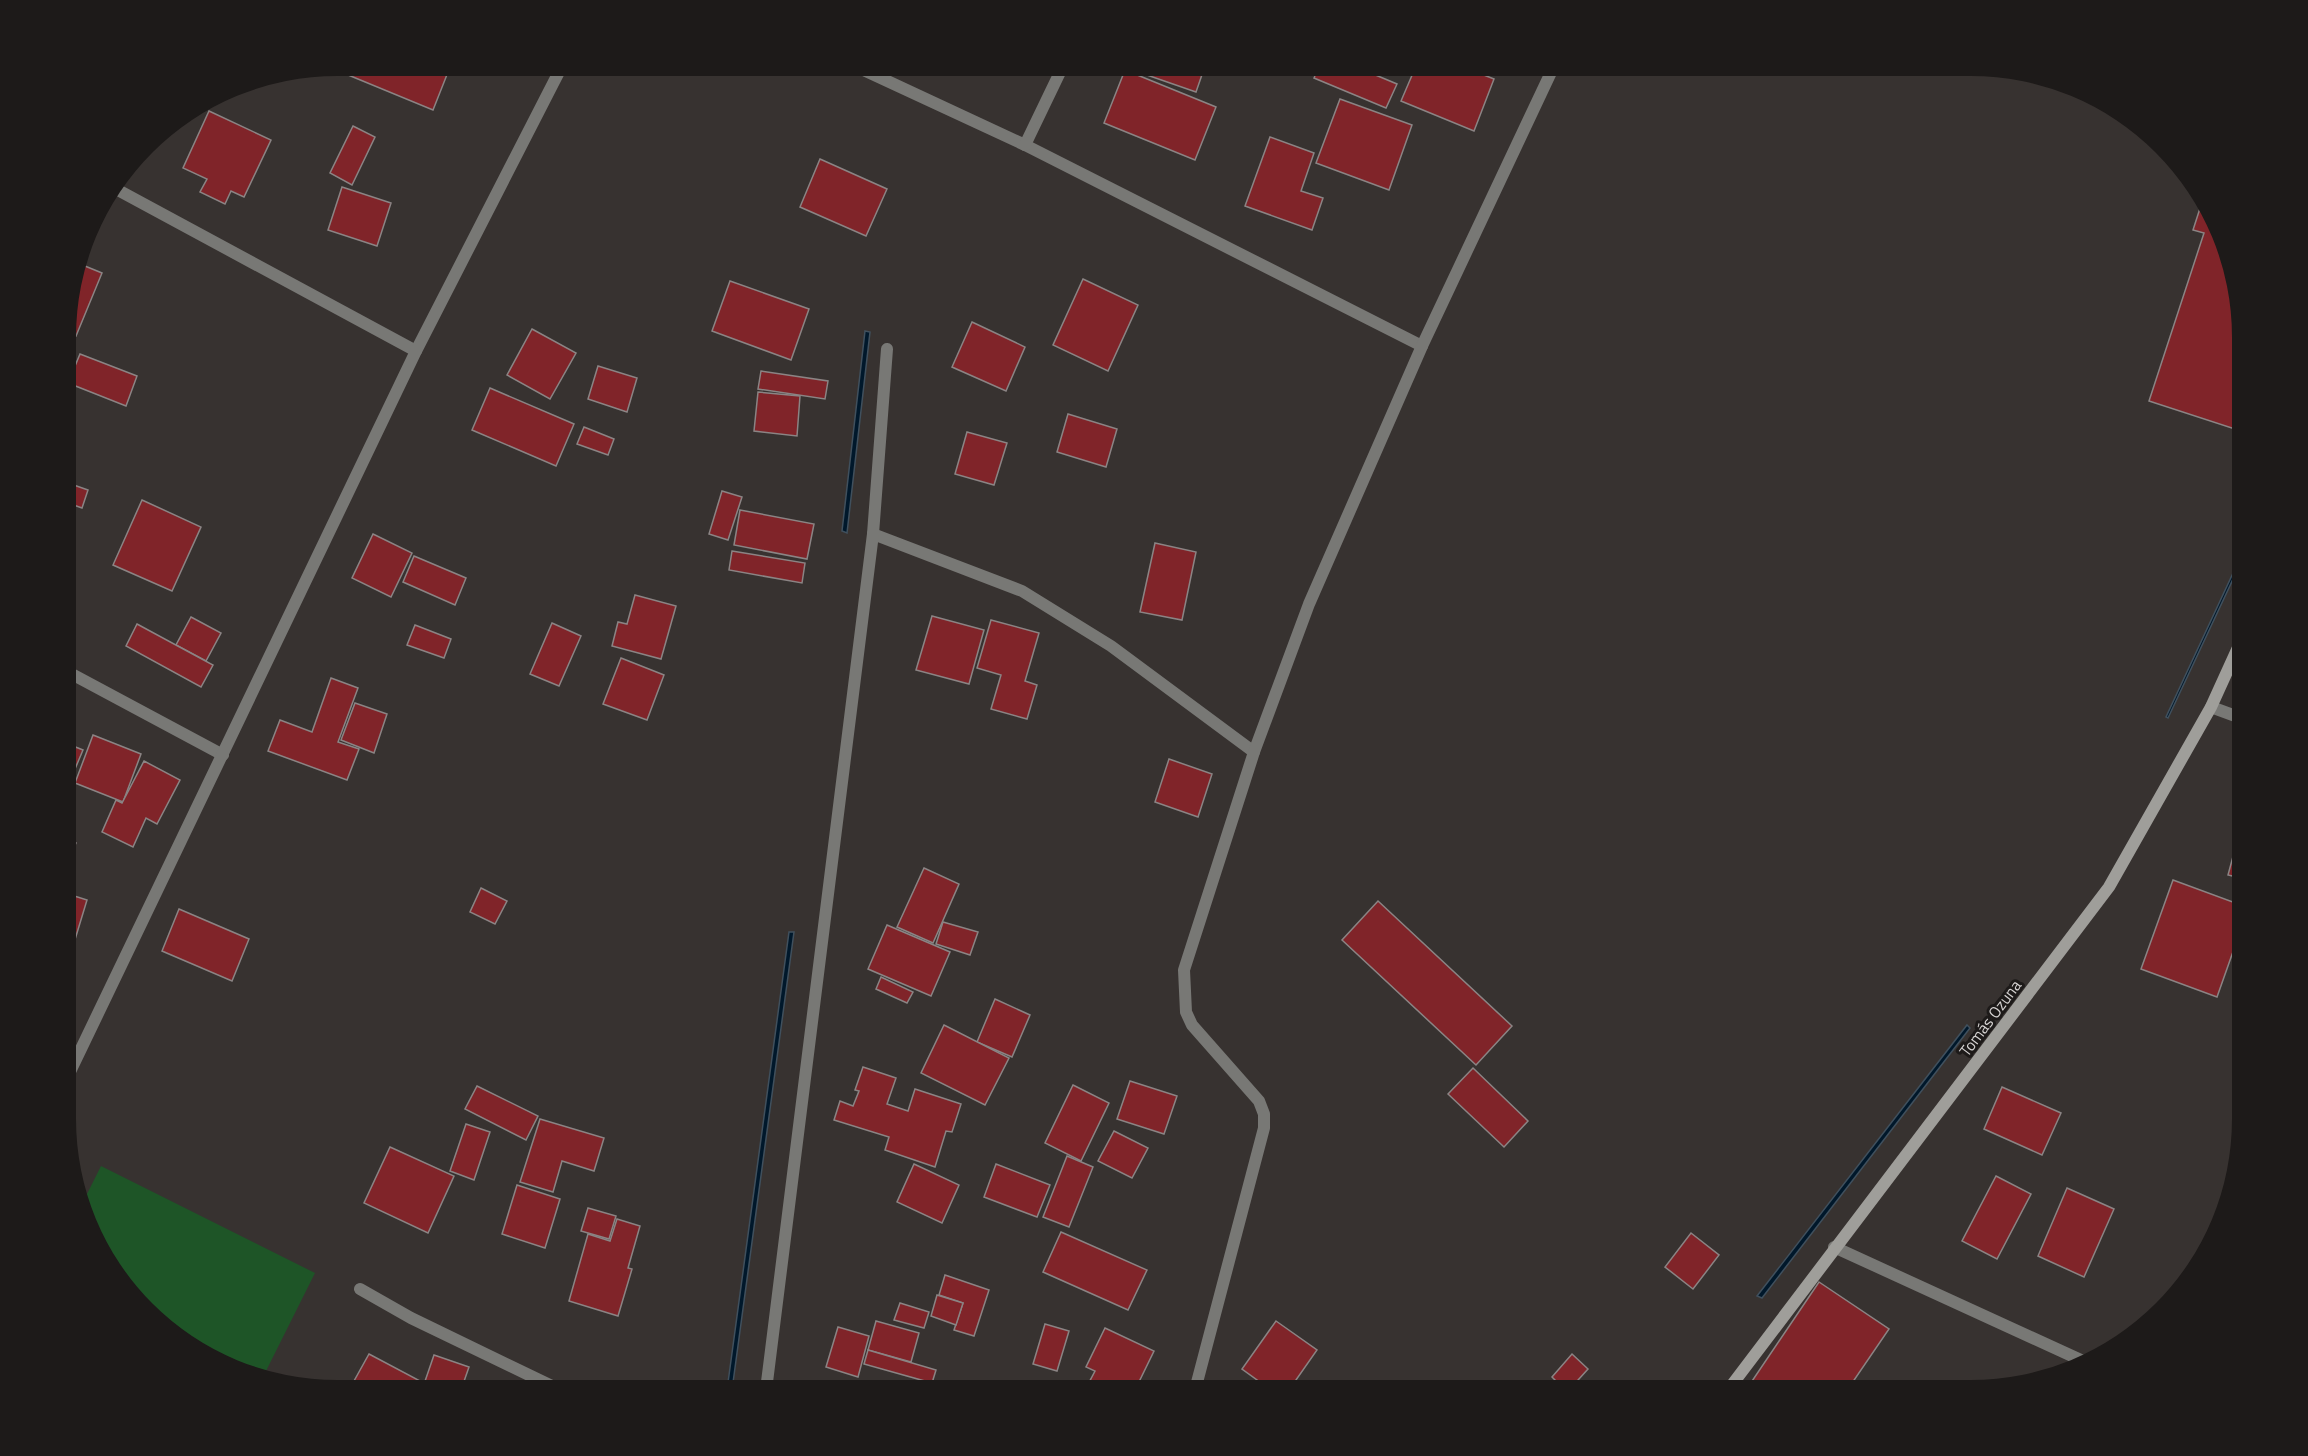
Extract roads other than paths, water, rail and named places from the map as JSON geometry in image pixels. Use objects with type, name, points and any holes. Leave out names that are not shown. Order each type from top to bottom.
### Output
[{"type":"street","points":[[76,1059],[416,351],[557,76]]},
{"type":"street","points":[[877,76],[1025,145],[1422,346]]},
{"type":"street","points":[[1025,145],[1058,76]]},
{"type":"street","points":[[1198,1380],[1264,1128],[1264,1114],[1259,1101],[1192,1025],[1186,1012],[1184,970],[1254,752],[1310,604],[1422,346],[1549,76]]},
{"type":"street","points":[[120,191],[416,351]]},
{"type":"street","points":[[767,1380],[873,534],[887,349]]},
{"type":"street","points":[[873,534],[1022,591],[1111,646],[1254,752]]},
{"type":"street","name":"Tomás Ozuna","points":[[1735,1380],[2109,887],[2211,707],[2232,661]]},
{"type":"street","points":[[76,676],[222,755]]},
{"type":"street","points":[[2211,707],[2232,715]]},
{"type":"street","points":[[1834,1247],[2076,1358]]},
{"type":"street","points":[[360,1289],[411,1318],[539,1380]]},
{"type":"water","points":[[865,331],[870,332],[847,533],[842,531]]},
{"type":"water","points":[[2232,575],[2232,581],[2168,718],[2166,717]]},
{"type":"water","points":[[789,932],[794,932],[733,1380],[728,1380]]},
{"type":"water","points":[[1967,1025],[1970,1028],[1762,1298],[1757,1296]]}]
